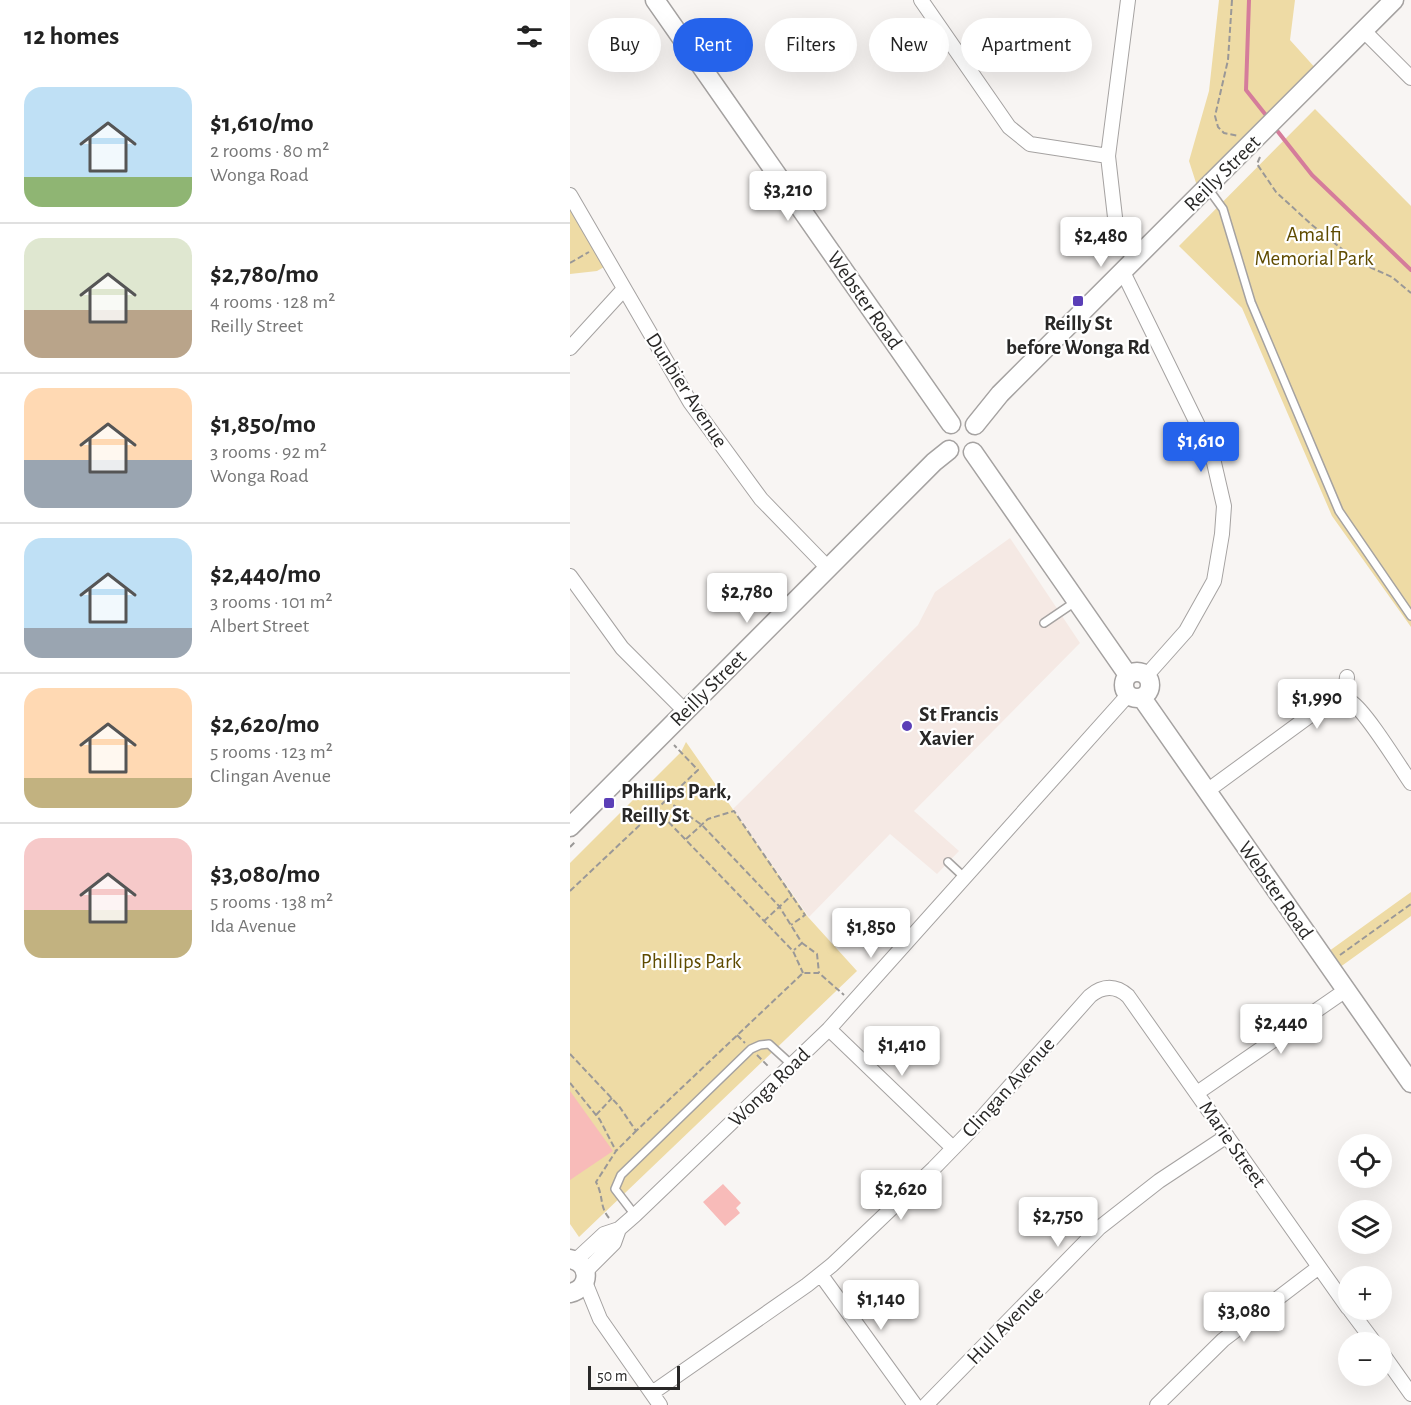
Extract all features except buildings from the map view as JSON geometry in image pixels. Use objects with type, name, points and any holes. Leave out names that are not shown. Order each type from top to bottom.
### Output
[{"type":"street","name":"Webster Road","points":[[655,0],[951,424]]},
{"type":"street","points":[[921,0],[1009,127],[1030,144],[1108,156]]},
{"type":"street","points":[[1128,0],[1108,156],[1116,226],[1129,267],[1212,454],[1224,506],[1214,581],[1186,631],[1137,676]]},
{"type":"street","name":"Reilly Street","points":[[975,425],[1000,394],[1129,267],[1207,187],[1250,138],[1290,105],[1395,0]]},
{"type":"street","points":[[1364,31],[1411,78]]},
{"type":"street","name":"Dunbier Avenue","points":[[570,195],[690,402],[761,499],[828,568]]},
{"type":"street","points":[[570,348],[624,289]]},
{"type":"street","points":[[963,420],[975,425],[980,442],[973,452],[961,456],[950,450],[944,440],[947,428],[951,424],[963,420]]},
{"type":"street","name":"Reilly Street","points":[[570,827],[934,462],[950,450]]},
{"type":"street","points":[[973,452],[1077,601],[1137,676],[1150,688],[1148,692],[1135,696]]},
{"type":"street","points":[[570,576],[622,648],[685,711]]},
{"type":"street","points":[[1344,700],[1347,677]]},
{"type":"street","name":"Webster Road","points":[[1135,696],[1208,791],[1411,1083]]},
{"type":"street","name":"Wonga Road","points":[[575,1272],[614,1223],[635,1215],[829,1029],[964,877],[1135,696]]},
{"type":"street","points":[[1208,791],[1323,706],[1344,700],[1354,704],[1362,712],[1411,783]]},
{"type":"street","name":"Marie Street","points":[[1112,987],[1128,996],[1338,1294]]},
{"type":"street","name":"Clingan Avenue","points":[[656,1399],[821,1275],[953,1148],[1090,996],[1102,988],[1112,987]]},
{"type":"street","points":[[1197,1093],[1346,990]]},
{"type":"street","points":[[829,1029],[953,1148]]},
{"type":"street","name":"Hull Avenue","points":[[926,1405],[1099,1228],[1159,1181],[1227,1136]]},
{"type":"street","points":[[1157,1405],[1223,1340],[1319,1267]]},
{"type":"street","points":[[575,1272],[600,1319],[656,1399]]},
{"type":"street","points":[[821,1275],[915,1405]]},
{"type":"street","name":"Marie Street","points":[[1357,1320],[1366,1332]]},
{"type":"street","points":[[1392,1367],[1411,1394]]},
{"type":"lane","points":[[1207,187],[1223,209],[1251,302],[1339,511],[1411,616]]},
{"type":"lane","points":[[1044,623],[1077,601]]},
{"type":"lane","points":[[948,862],[964,877]]},
{"type":"lane","points":[[635,1215],[615,1189],[621,1175],[746,1053],[760,1045],[769,1044],[792,1065]]},
{"type":"path","points":[[1232,0],[1228,60],[1215,116],[1218,127],[1224,133],[1250,138]]},
{"type":"path","points":[[1260,158],[1257,164],[1276,192],[1288,204],[1358,262],[1392,277],[1411,293]]},
{"type":"path","points":[[570,263],[599,246]]},
{"type":"path","points":[[570,891],[698,770],[673,744]]},
{"type":"path","points":[[666,800],[702,825],[779,906],[802,943],[817,954],[819,973],[852,1004]]},
{"type":"path","points":[[656,809],[793,951],[803,973]]},
{"type":"path","points":[[686,840],[708,819],[734,811],[805,915],[791,926]]},
{"type":"path","points":[[764,921],[792,895]]},
{"type":"path","points":[[1328,964],[1411,904]]},
{"type":"path","points":[[793,951],[802,943]]},
{"type":"path","points":[[614,1223],[602,1208],[602,1194],[596,1182],[616,1151],[803,973],[819,973]]},
{"type":"path","points":[[570,1054],[612,1098],[636,1131]]},
{"type":"path","points":[[570,1083],[596,1114],[616,1151]]},
{"type":"path","points":[[596,1114],[612,1098]]},
{"type":"shaded area","name":"St Francis Xavier","points":[[1010,538],[1080,643],[914,811],[959,851],[937,874],[890,834],[809,917],[733,809],[918,625],[935,592]]},
{"type":"green space","points":[[1219,0],[1295,0],[1290,40],[1318,71],[1198,189],[1189,161],[1209,91]]},
{"type":"green space","name":"Amalfi Memorial Park","points":[[1315,109],[1411,206],[1411,627],[1332,516],[1242,308],[1179,246]]},
{"type":"green space","points":[[570,210],[604,267],[597,271],[570,274]]},
{"type":"green space","name":"Phillips Park","points":[[686,742],[808,917],[857,971],[579,1237],[570,1224],[570,863],[681,752]]},
{"type":"green space","points":[[1411,892],[1411,916],[1336,970],[1325,954]]},
{"type":"waterway","points":[[1249,0],[1246,90],[1269,119]]},
{"type":"waterway","points":[[1275,128],[1312,175],[1411,270]]},
{"type":"place","name":"Reilly St before Wonga Rd","points":[[1078,301]]},
{"type":"place","name":"St Francis Xavier","points":[[907,726]]},
{"type":"place","name":"Phillips Park, Reilly St","points":[[609,803]]}]
